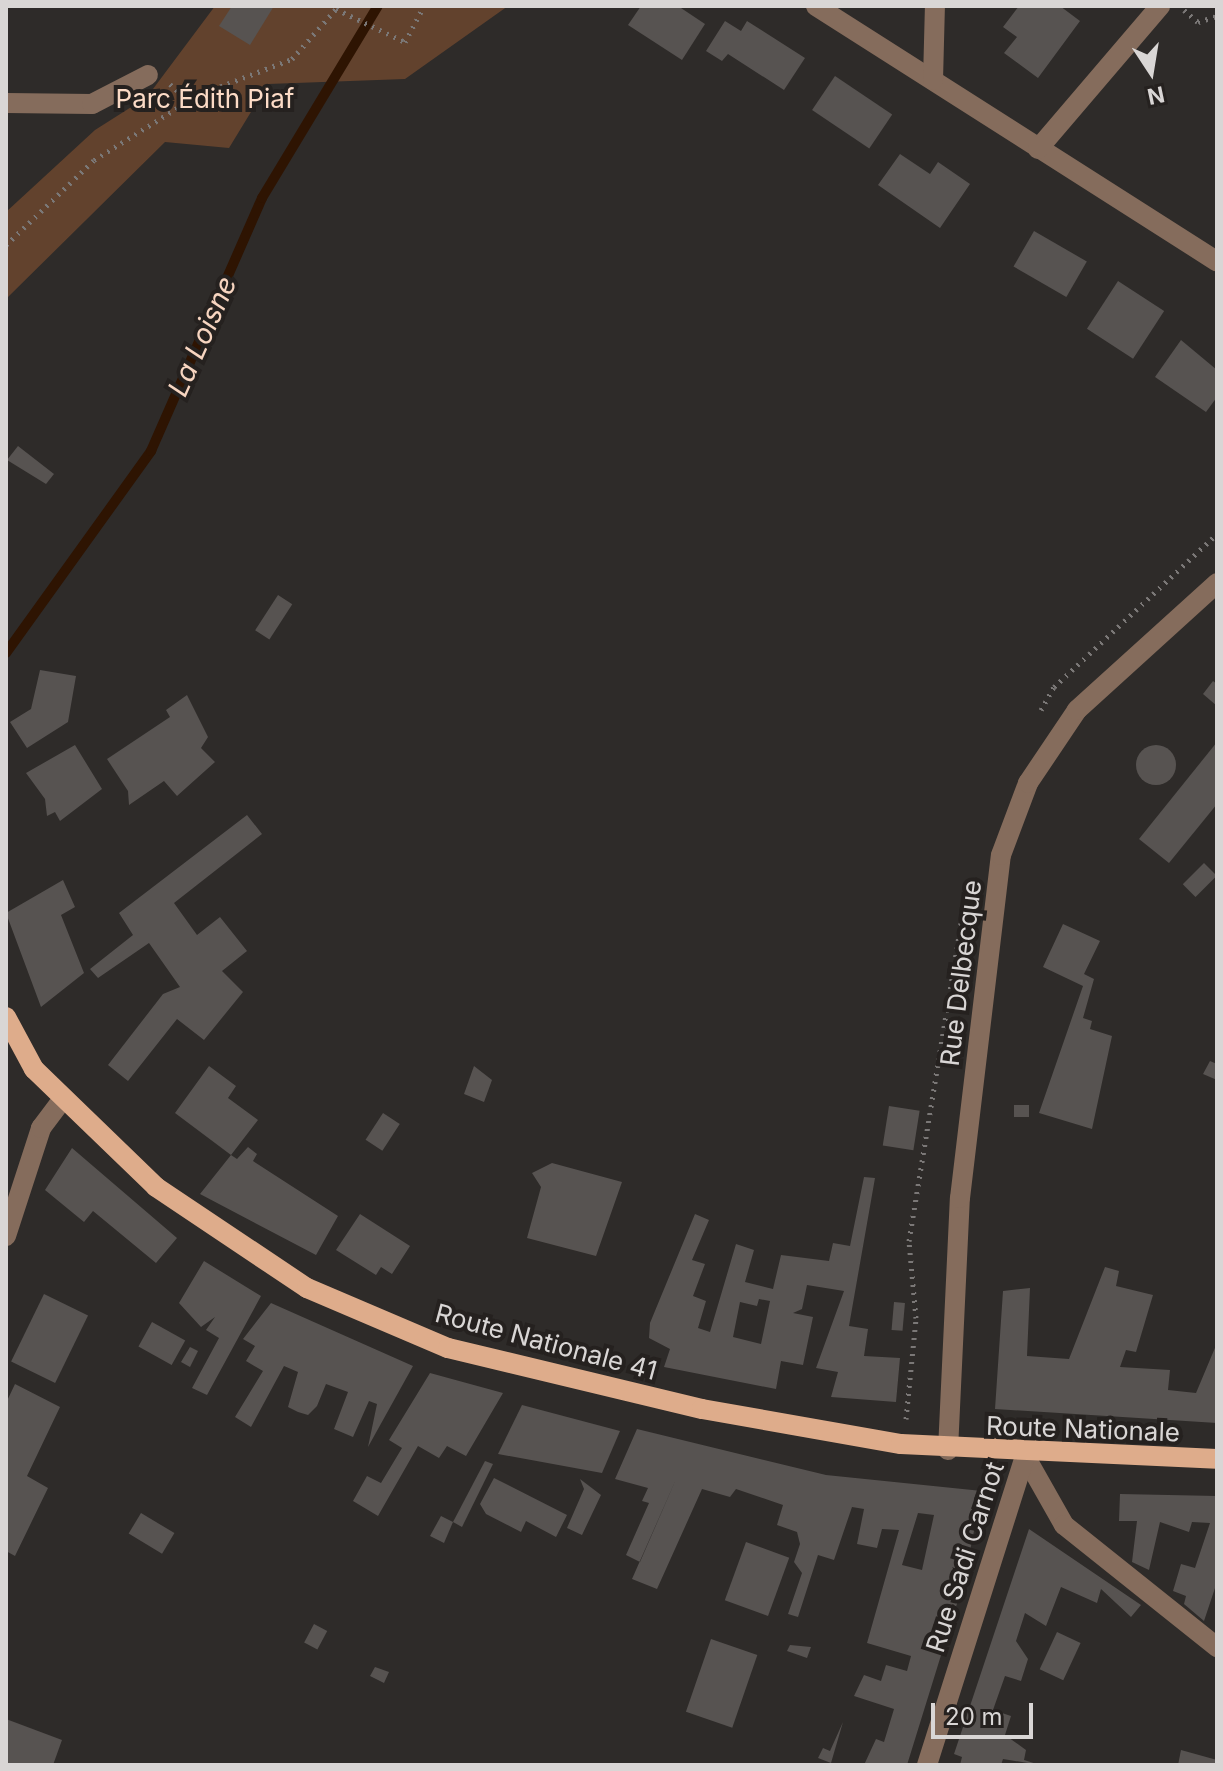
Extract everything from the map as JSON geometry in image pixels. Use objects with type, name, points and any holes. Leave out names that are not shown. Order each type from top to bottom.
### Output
[{"type":"main road","name":"Route Nationale 41","points":[[6,1017],[34,1069],[62,1100],[156,1187],[307,1288],[448,1348],[702,1409],[948,1450]]},
{"type":"main road","name":"Route Nationale","points":[[948,1450],[1025,1456],[1217,1459]]},
{"type":"street","points":[[816,6],[1217,261]]},
{"type":"street","points":[[933,80],[935,6]]},
{"type":"street","points":[[1038,149],[1160,6]]},
{"type":"street","points":[[6,103],[92,104],[148,75]]},
{"type":"street","name":"Rue Delbecque","points":[[948,1450],[960,1198],[1001,855],[1028,783],[1077,710],[1217,583]]},
{"type":"street","points":[[6,1236],[41,1128],[62,1100]]},
{"type":"street","points":[[1025,1456],[1064,1525],[1217,1647]]},
{"type":"street","name":"Rue Sadi Carnot","points":[[927,1765],[1025,1456]]},
{"type":"path","points":[[6,245],[94,160],[137,130],[198,95],[264,75],[292,59],[336,9],[349,13],[387,37],[405,42],[424,6]]},
{"type":"path","points":[[1179,6],[1198,22],[1217,16]]},
{"type":"green space","name":"Parc Édith Piaf","points":[[215,6],[508,6],[405,79],[268,84],[229,148],[165,142],[6,299],[6,212],[95,130],[147,97]]},
{"type":"building","points":[[232,6],[274,6],[250,45],[219,26]]},
{"type":"building","points":[[641,6],[678,6],[705,24],[682,60],[628,25]]},
{"type":"building","points":[[1019,6],[1060,6],[1080,21],[1038,78],[1004,53],[1017,37],[1003,27]]},
{"type":"building","points":[[725,21],[741,31],[747,21],[805,58],[784,90],[728,54],[722,61],[706,51]]},
{"type":"building","points":[[835,76],[892,115],[869,149],[812,110]]},
{"type":"building","points":[[900,154],[930,174],[938,162],[970,184],[940,228],[878,185]]},
{"type":"building","points":[[1034,231],[1087,261],[1066,297],[1014,267]]},
{"type":"building","points":[[1118,281],[1164,311],[1133,359],[1087,329]]},
{"type":"building","points":[[1181,340],[1217,370],[1217,397],[1206,412],[1155,377]]},
{"type":"building","points":[[18,446],[54,474],[46,484],[7,460]]},
{"type":"building","points":[[278,595],[292,604],[269,639],[255,630]]},
{"type":"building","points":[[40,670],[76,676],[68,722],[27,748],[10,722],[31,709]]},
{"type":"building","points":[[1213,681],[1217,684],[1217,706],[1203,694]]},
{"type":"building","points":[[187,695],[208,737],[201,748],[215,762],[177,796],[164,781],[129,805],[128,791],[107,759],[170,717],[166,710]]},
{"type":"building","points":[[1217,742],[1217,804],[1169,863],[1139,839]]},
{"type":"building","points":[[75,745],[102,789],[60,821],[55,812],[47,816],[45,799],[26,773]]},
{"type":"building","points":[[1156,745],[1170,751],[1176,765],[1170,779],[1156,785],[1142,779],[1136,765],[1142,751]]},
{"type":"building","points":[[247,815],[262,834],[174,903],[197,935],[220,917],[247,951],[222,971],[243,992],[204,1040],[177,1019],[128,1081],[108,1065],[163,994],[180,987],[149,943],[98,978],[90,969],[133,935],[119,913]]},
{"type":"building","points":[[1204,863],[1217,876],[1196,897],[1183,884]]},
{"type":"building","points":[[63,880],[75,907],[61,915],[84,973],[41,1007],[6,913]]},
{"type":"building","points":[[1063,924],[1100,941],[1084,974],[1094,979],[1083,1018],[1092,1021],[1090,1029],[1112,1036],[1092,1129],[1039,1113],[1083,986],[1043,967]]},
{"type":"building","points":[[1210,1061],[1217,1064],[1217,1080],[1203,1074]]},
{"type":"building","points":[[209,1066],[236,1086],[228,1098],[258,1120],[231,1155],[175,1113]]},
{"type":"building","points":[[474,1066],[492,1080],[484,1102],[464,1094]]},
{"type":"building","points":[[1014,1105],[1029,1105],[1029,1117],[1014,1117]]},
{"type":"building","points":[[889,1106],[920,1111],[913,1150],[883,1146]]},
{"type":"building","points":[[383,1113],[400,1124],[382,1151],[366,1140]]},
{"type":"building","points":[[248,1147],[257,1154],[253,1161],[338,1216],[316,1255],[200,1194],[231,1155],[237,1159]]},
{"type":"building","points":[[72,1148],[177,1238],[156,1263],[93,1211],[84,1222],[45,1190]]},
{"type":"building","points":[[552,1163],[622,1182],[596,1256],[527,1238],[541,1187],[532,1173]]},
{"type":"building","points":[[864,1177],[875,1178],[849,1326],[868,1329],[864,1356],[900,1358],[896,1402],[831,1397],[838,1372],[816,1368],[844,1291],[807,1285],[802,1309],[793,1313],[813,1317],[803,1365],[781,1361],[776,1389],[664,1367],[670,1349],[649,1338],[650,1323],[695,1214],[709,1220],[692,1260],[705,1264],[693,1296],[706,1301],[698,1328],[710,1332],[736,1244],[754,1250],[745,1282],[773,1289],[781,1255],[829,1261],[833,1243],[850,1246]],"holes":[[[759,1299],[770,1301],[761,1344],[733,1337],[740,1302],[757,1306]]]},
{"type":"building","points":[[360,1214],[410,1246],[392,1274],[381,1267],[376,1275],[336,1250]]},
{"type":"building","points":[[204,1261],[261,1296],[207,1395],[192,1388],[219,1338],[206,1330],[215,1317],[201,1327],[179,1303]]},
{"type":"building","points":[[1105,1267],[1119,1271],[1116,1286],[1153,1295],[1136,1352],[1126,1350],[1120,1367],[1170,1370],[1168,1390],[1196,1393],[1217,1343],[1217,1423],[995,1409],[1003,1291],[1030,1288],[1027,1356],[1069,1359]]},
{"type":"building","points":[[44,1294],[88,1315],[55,1383],[11,1361]]},
{"type":"building","points":[[894,1302],[905,1303],[903,1331],[892,1330]]},
{"type":"building","points":[[271,1303],[413,1366],[368,1447],[377,1404],[369,1401],[353,1437],[334,1429],[348,1392],[326,1384],[317,1406],[308,1415],[298,1412],[288,1407],[298,1372],[284,1366],[251,1427],[235,1417],[263,1371],[246,1361],[255,1346],[243,1339]]},
{"type":"building","points":[[152,1322],[185,1340],[172,1365],[138,1346]]},
{"type":"building","points":[[190,1347],[198,1351],[190,1367],[181,1362]]},
{"type":"building","points":[[430,1373],[503,1393],[466,1456],[447,1446],[439,1458],[418,1446],[378,1516],[353,1501],[367,1476],[381,1483],[402,1448],[389,1440]]},
{"type":"building","points":[[15,1384],[60,1407],[27,1476],[48,1488],[15,1556],[6,1551],[6,1403]]},
{"type":"building","points":[[522,1405],[620,1431],[602,1473],[498,1454]]},
{"type":"building","points":[[637,1429],[826,1475],[982,1491],[964,1581],[907,1765],[864,1765],[876,1739],[884,1742],[894,1709],[854,1696],[864,1675],[881,1681],[886,1665],[907,1671],[911,1656],[867,1643],[899,1530],[882,1529],[877,1548],[857,1544],[864,1509],[852,1507],[834,1560],[818,1555],[798,1617],[788,1614],[802,1573],[794,1562],[800,1544],[797,1532],[777,1525],[783,1505],[736,1489],[730,1497],[702,1489],[657,1589],[632,1579],[640,1562],[626,1555],[649,1503],[642,1501],[648,1488],[615,1479]],"holes":[[[918,1513],[934,1515],[922,1570],[902,1565]]]},
{"type":"building","points":[[485,1461],[493,1464],[462,1527],[453,1522]]},
{"type":"building","points":[[494,1478],[567,1515],[556,1537],[526,1521],[521,1532],[486,1514],[480,1504]]},
{"type":"building","points":[[580,1479],[601,1495],[582,1535],[567,1528],[584,1489]]},
{"type":"building","points":[[1120,1494],[1217,1496],[1217,1582],[1204,1621],[1184,1604],[1186,1596],[1173,1591],[1181,1564],[1195,1568],[1210,1523],[1192,1522],[1189,1532],[1160,1522],[1149,1570],[1132,1562],[1137,1521],[1119,1521]]},
{"type":"building","points":[[141,1513],[174,1533],[162,1554],[129,1534]]},
{"type":"building","points":[[441,1516],[453,1522],[444,1543],[430,1536]]},
{"type":"building","points":[[1029,1529],[1141,1605],[1131,1617],[1101,1589],[1097,1603],[1061,1587],[1046,1626],[1025,1613],[1016,1641],[1028,1659],[1021,1681],[1005,1676],[993,1710],[1011,1716],[1005,1735],[1026,1750],[1024,1760],[1040,1765],[1003,1759],[1001,1765],[960,1765],[962,1757],[954,1754]]},
{"type":"building","points":[[746,1542],[789,1558],[768,1616],[725,1600]]},
{"type":"building","points":[[314,1624],[327,1631],[317,1650],[304,1643]]},
{"type":"building","points":[[1057,1632],[1081,1643],[1063,1680],[1040,1669]]},
{"type":"building","points":[[711,1639],[757,1655],[732,1728],[686,1712]]},
{"type":"building","points":[[790,1645],[811,1647],[807,1658],[787,1651]]},
{"type":"building","points":[[375,1667],[389,1672],[384,1683],[370,1676]]},
{"type":"building","points":[[6,1719],[62,1740],[53,1765],[6,1765]]},
{"type":"building","points":[[843,1722],[831,1763],[818,1758],[823,1748],[830,1751]]},
{"type":"building","points":[[1181,1750],[1217,1760],[1217,1765],[1178,1765]]},
{"type":"waterway","name":"La Loisne","points":[[6,653],[151,451],[262,198],[378,6]]}]
